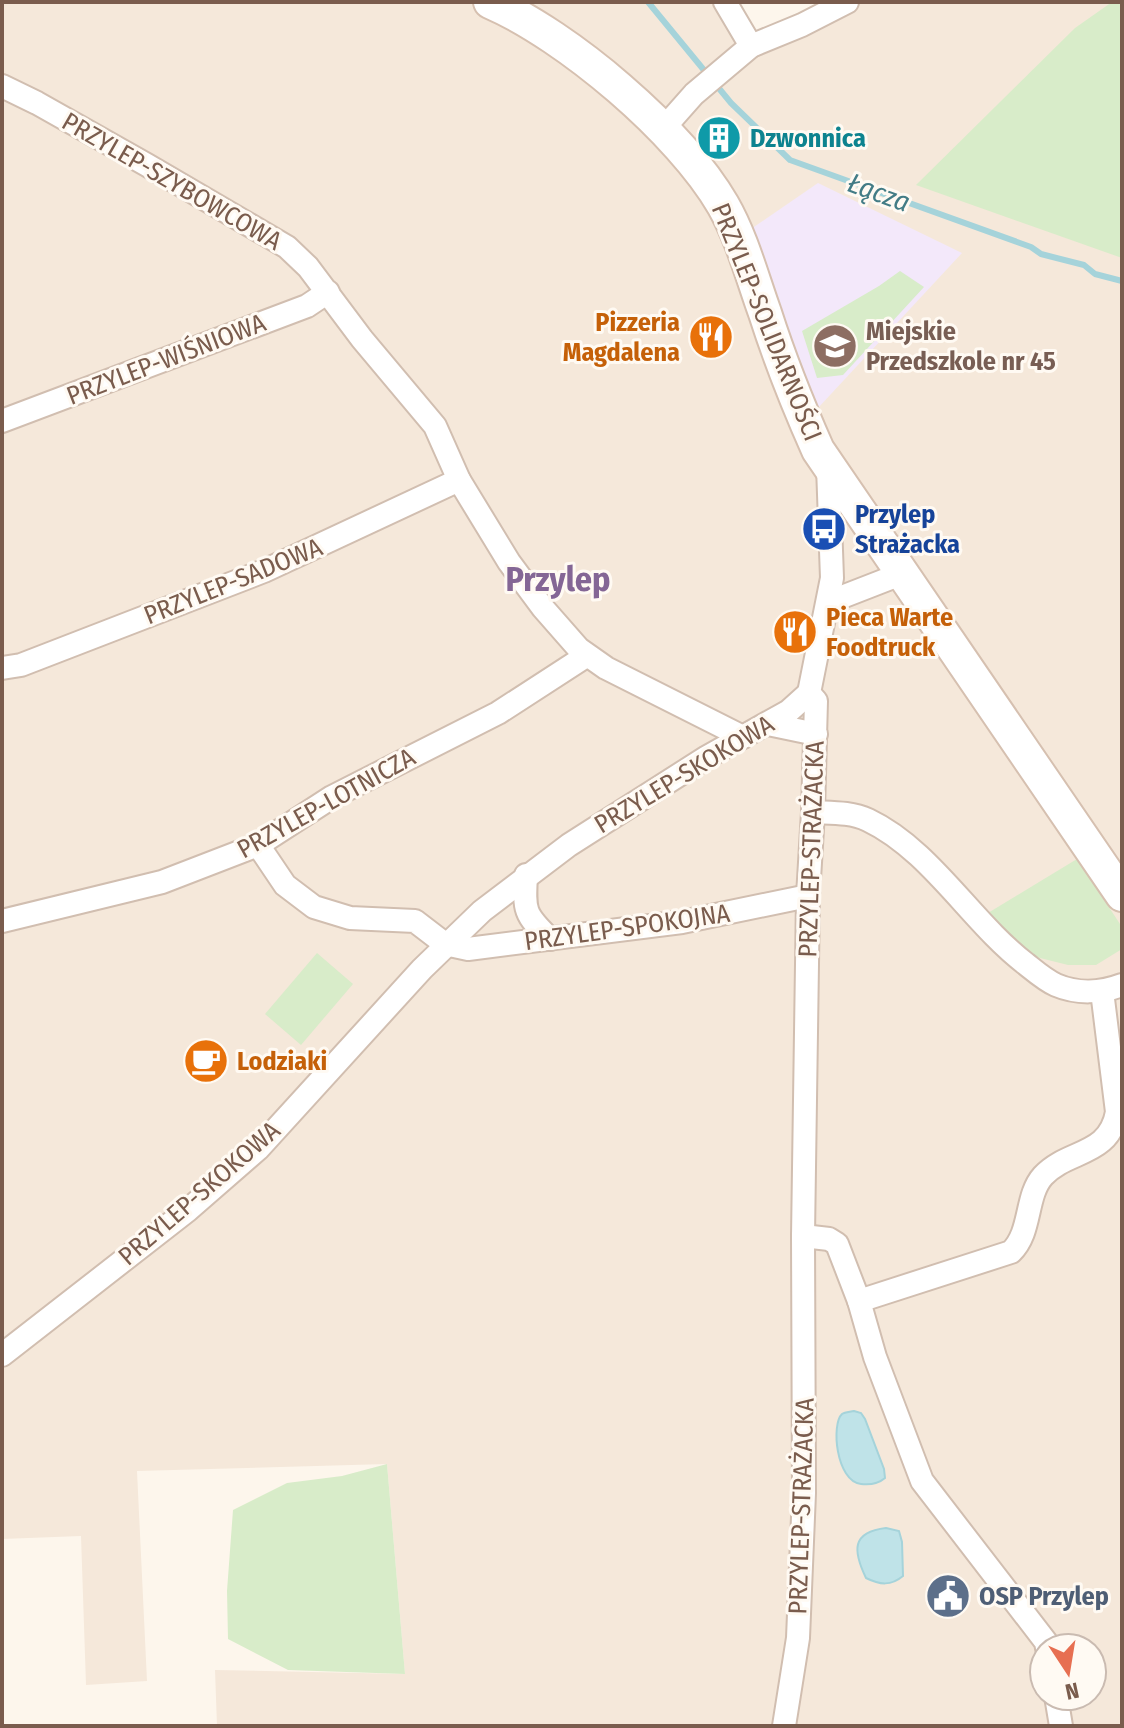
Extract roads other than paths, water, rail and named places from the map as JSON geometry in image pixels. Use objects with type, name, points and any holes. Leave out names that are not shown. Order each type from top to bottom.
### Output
[{"type":"main road","name":"PRZYLEP-SOLIDARNOŚCI","points":[[490,2],[533,23],[567,48],[663,129],[697,169],[723,206],[752,274],[796,401],[828,466],[1122,895]]},
{"type":"street","points":[[725,2],[751,46]]},
{"type":"street","points":[[663,129],[694,94],[751,46],[847,2]]},
{"type":"street","name":"PRZYLEP-SZYBOWCOWA","points":[[2,87],[37,103],[270,236],[308,267],[362,339],[435,426],[459,480],[509,562],[543,608],[586,656],[743,737]]},
{"type":"street","name":"PRZYLEP-WIŚNIOWA","points":[[2,421],[307,306],[328,292]]},
{"type":"street","name":"PRZYLEP-STRAŻACKA","points":[[784,1726],[798,1638],[804,1493],[803,1236],[808,896],[816,734],[816,701],[809,693],[829,602],[833,554],[828,466]]},
{"type":"street","name":"PRZYLEP-SADOWA","points":[[2,668],[21,665],[264,571],[459,480]]},
{"type":"street","points":[[829,602],[901,574]]},
{"type":"street","name":"PRZYLEP-LOTNICZA","points":[[2,921],[162,882],[258,845],[332,797],[498,713],[586,656]]},
{"type":"street","name":"PRZYLEP-SKOKOWA","points":[[2,1355],[188,1210],[258,1149],[445,944],[526,875],[569,845],[789,711],[809,693]]},
{"type":"street","points":[[768,724],[816,734]]},
{"type":"street","points":[[813,812],[852,815],[880,827],[905,845],[1005,948],[1045,979],[1071,990],[1112,988],[1117,1112],[1114,1143],[1091,1150],[1049,1171],[1040,1180],[1022,1234],[1011,1252],[859,1301]]},
{"type":"street","points":[[258,845],[285,885],[314,907],[350,918],[415,921],[445,944]]},
{"type":"street","points":[[526,875],[525,903],[530,920],[550,939]]},
{"type":"street","name":"PRZYLEP-SPOKOJNA","points":[[445,944],[468,949],[682,922],[808,896]]},
{"type":"street","points":[[803,1236],[829,1239],[837,1244],[922,1481],[1038,1632]]},
{"type":"water","points":[[861,1413],[865,1419],[884,1469],[885,1478],[877,1483],[853,1481],[841,1463],[837,1440],[839,1420],[842,1414]]},
{"type":"water","points":[[886,1528],[899,1531],[903,1576],[885,1583],[866,1578],[857,1551],[861,1538],[866,1534]]},
{"type":"waterway","name":"Łącza","points":[[648,2],[731,103],[790,160],[1031,247],[1041,254],[1084,265],[1095,274],[1122,281]]},
{"type":"place","name":"Dzwonnica","points":[[719,138]]},
{"type":"place","name":"Pizzeria Magdalena","points":[[711,337]]},
{"type":"place","name":"Miejskie Przedszkole nr 45","points":[[835,346]]},
{"type":"place","name":"Przylep Strażacka","points":[[824,529]]},
{"type":"place","name":"Pieca Warte Foodtruck","points":[[795,632]]},
{"type":"place","name":"Lodziaki","points":[[206,1061]]},
{"type":"place","name":"OSP Przylep","points":[[948,1596]]},
{"type":"district","name":"Przylep","points":[[558,579]]}]
